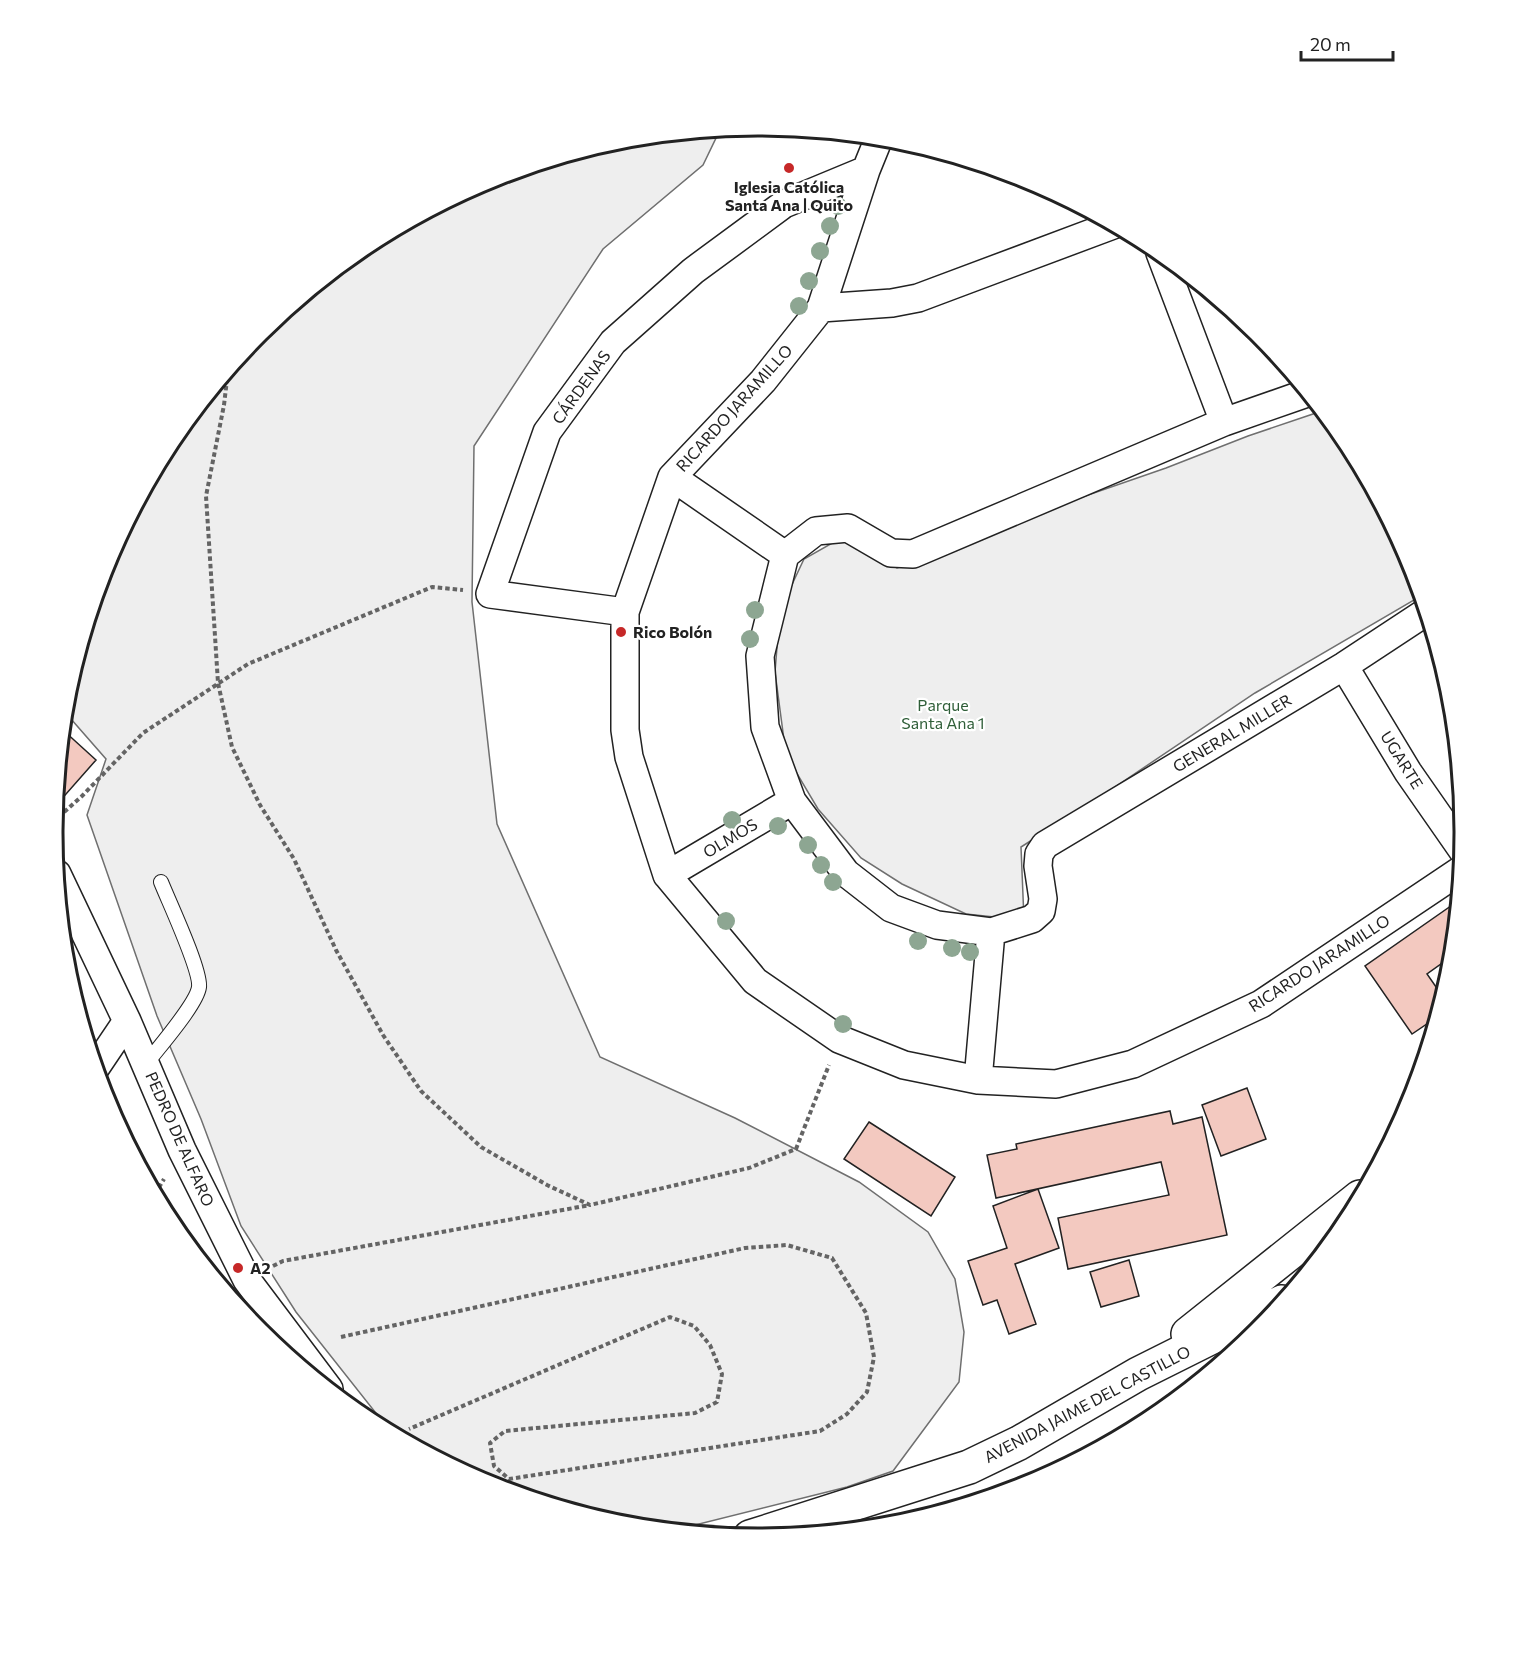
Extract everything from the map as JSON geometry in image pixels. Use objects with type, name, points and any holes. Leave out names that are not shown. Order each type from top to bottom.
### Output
[{"type":"main road","points":[[1138,1374],[1340,1213]]},
{"type":"main road","name":"AVENIDA JAIME DEL CASTILLO","points":[[781,1527],[969,1467],[1019,1443],[1138,1374],[1261,1313]]},
{"type":"street","points":[[875,147],[822,308],[892,303],[918,298],[1103,229]]},
{"type":"street","name":"CÁRDENAS","points":[[490,594],[547,432],[613,342],[693,271],[784,204],[866,170]]},
{"type":"street","points":[[1166,269],[1224,422]]},
{"type":"street","name":"RICARDO JARAMILLO","points":[[822,308],[763,381],[672,477],[625,612],[625,730],[629,757],[667,874],[755,981],[839,1039],[904,1065],[978,1080],[1056,1084],[1133,1064],[1261,1004],[1453,875]]},
{"type":"street","points":[[978,1080],[991,932],[937,925],[891,908],[846,873],[792,801],[765,728],[760,656],[785,555],[816,531],[848,528],[891,554],[913,554],[1224,422],[1299,396]]},
{"type":"street","points":[[672,477],[785,555]]},
{"type":"street","points":[[490,594],[625,612]]},
{"type":"street","name":"GENERAL MILLER","points":[[991,932],[1032,919],[1041,911],[1043,899],[1038,866],[1039,854],[1045,845],[1344,666],[1419,616]]},
{"type":"street","name":"UGARTE","points":[[1344,666],[1408,772],[1454,838]]},
{"type":"street","name":"OLMOS","points":[[667,874],[792,801]]},
{"type":"street","name":"PEDRO DE ALFARO","points":[[66,892],[146,1064],[240,1290],[290,1346]]},
{"type":"street","points":[[101,1060],[127,1021]]},
{"type":"lane","points":[[146,1064],[193,1001],[199,987],[197,970],[161,882]]},
{"type":"path","points":[[226,385],[206,496],[218,683],[232,747],[260,806],[294,859],[336,950],[383,1035],[421,1091],[481,1147],[547,1185],[590,1205]]},
{"type":"path","points":[[63,813],[143,732],[248,664],[432,587],[490,594]]},
{"type":"path","points":[[240,1290],[283,1260],[590,1205],[749,1168],[796,1149],[839,1039]]},
{"type":"path","points":[[341,1337],[744,1248],[787,1245],[832,1258],[866,1313],[874,1357],[867,1392],[847,1414],[820,1431],[509,1479],[494,1466],[490,1443],[505,1431],[695,1413],[717,1402],[722,1374],[710,1345],[693,1326],[670,1317],[409,1430]]},
{"type":"green space","points":[[716,138],[703,165],[603,249],[474,446],[472,602],[497,824],[600,1057],[735,1118],[859,1182],[928,1232],[955,1279],[964,1332],[959,1382],[893,1471],[847,1487],[697,1525],[668,1522],[578,1504],[492,1475],[451,1456],[375,1412],[296,1312],[241,1226],[201,1119],[157,1016],[87,815],[106,759],[72,720],[87,652],[116,566],[156,484],[180,446],[236,373],[267,340],[335,280],[372,254],[451,208],[492,189],[578,160],[668,142]]},
{"type":"green space","name":"Parque Santa Ana 1","points":[[1314,414],[1361,484],[1382,524],[1414,600],[1255,693],[1021,847],[1024,920],[966,914],[902,884],[861,858],[818,809],[786,755],[775,672],[780,610],[804,559],[841,538],[897,568],[964,545],[1036,513],[1166,468]]},
{"type":"building","points":[[70,736],[96,760],[64,797]]},
{"type":"building","points":[[1450,907],[1442,963],[1427,974],[1436,987],[1426,1024],[1412,1034],[1365,966]]},
{"type":"building","points":[[1247,1088],[1266,1139],[1221,1156],[1202,1105]]},
{"type":"building","points":[[1170,1111],[1173,1124],[1202,1117],[1227,1235],[1068,1269],[1058,1218],[1169,1195],[1161,1162],[996,1198],[987,1155],[1017,1149],[1016,1144]]},
{"type":"building","points":[[869,1122],[955,1177],[931,1216],[844,1159]]},
{"type":"building","points":[[1038,1189],[1059,1248],[1015,1264],[1036,1324],[1009,1334],[997,1300],[983,1305],[968,1261],[1007,1248],[993,1206]]},
{"type":"building","points":[[1129,1260],[1139,1296],[1101,1307],[1090,1272]]},
{"type":"place","name":"Iglesia Católica Santa Ana | Quito","points":[[789,168]]},
{"type":"place","name":"Rico Bolón","points":[[621,632]]},
{"type":"place","name":"A2","points":[[238,1268]]}]
